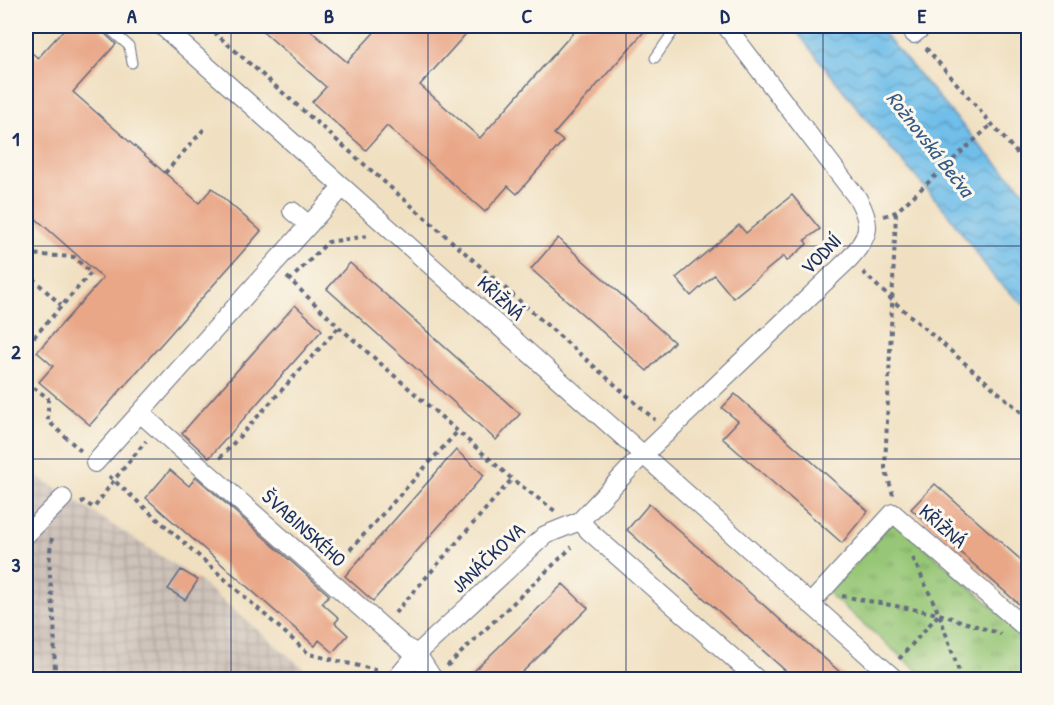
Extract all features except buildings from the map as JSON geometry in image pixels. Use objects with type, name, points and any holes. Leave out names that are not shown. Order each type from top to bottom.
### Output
[{"type":"street","name":"KŘIŽNÁ","points":[[162,26],[644,454],[816,598],[889,672]]},
{"type":"street","name":"VODNÍ","points":[[644,454],[849,259],[864,241],[867,231],[868,220],[858,199],[726,26]]},
{"type":"street","points":[[95,463],[343,187]]},
{"type":"street","points":[[292,211],[309,225]]},
{"type":"street","name":"ŠVABINSKÉHO","points":[[140,413],[410,650],[437,677]]},
{"type":"street","name":"JANÁČKOVA","points":[[395,680],[410,650],[545,535],[580,525],[644,454]]},
{"type":"street","points":[[26,535],[60,501]]},
{"type":"street","name":"KŘIŽNÁ","points":[[816,598],[893,513],[1029,630]]},
{"type":"street","points":[[580,525],[758,680]]},
{"type":"lane","points":[[106,26],[129,46],[132,63]]},
{"type":"lane","points":[[655,58],[677,26]]},
{"type":"path","points":[[207,26],[660,425],[662,436]]},
{"type":"path","points":[[919,29],[992,124],[1029,166]]},
{"type":"path","points":[[893,513],[893,493],[885,468],[896,212],[992,124]]},
{"type":"path","points":[[165,173],[204,129]]},
{"type":"path","points":[[26,254],[75,257],[85,264],[91,273],[26,346]]},
{"type":"path","points":[[849,259],[892,300],[1029,418]]},
{"type":"path","points":[[272,267],[291,280],[339,327],[512,479],[580,525],[437,677]]},
{"type":"path","points":[[26,272],[62,305]]},
{"type":"path","points":[[207,472],[339,327]]},
{"type":"path","points":[[26,382],[48,398],[48,421],[309,654],[380,671],[395,658],[410,650]]},
{"type":"path","points":[[325,577],[458,431]]},
{"type":"path","points":[[60,501],[67,515],[83,501],[94,508],[146,441]]},
{"type":"path","points":[[382,627],[512,479]]},
{"type":"path","points":[[54,529],[49,551],[49,583],[53,608],[56,680]]},
{"type":"path","points":[[911,554],[939,614],[962,680]]},
{"type":"path","points":[[816,598],[939,614],[1006,636]]},
{"type":"path","points":[[889,672],[939,614]]},
{"type":"shaded area","points":[[26,469],[198,580],[316,679],[26,679]]},
{"type":"green space","points":[[894,520],[1028,638],[1028,668],[1018,679],[927,679],[828,593]]},
{"type":"water","name":"Rožnovská Bečva","points":[[792,26],[877,26],[983,149],[1028,195],[1028,308],[996,280],[946,211],[879,135]]}]
